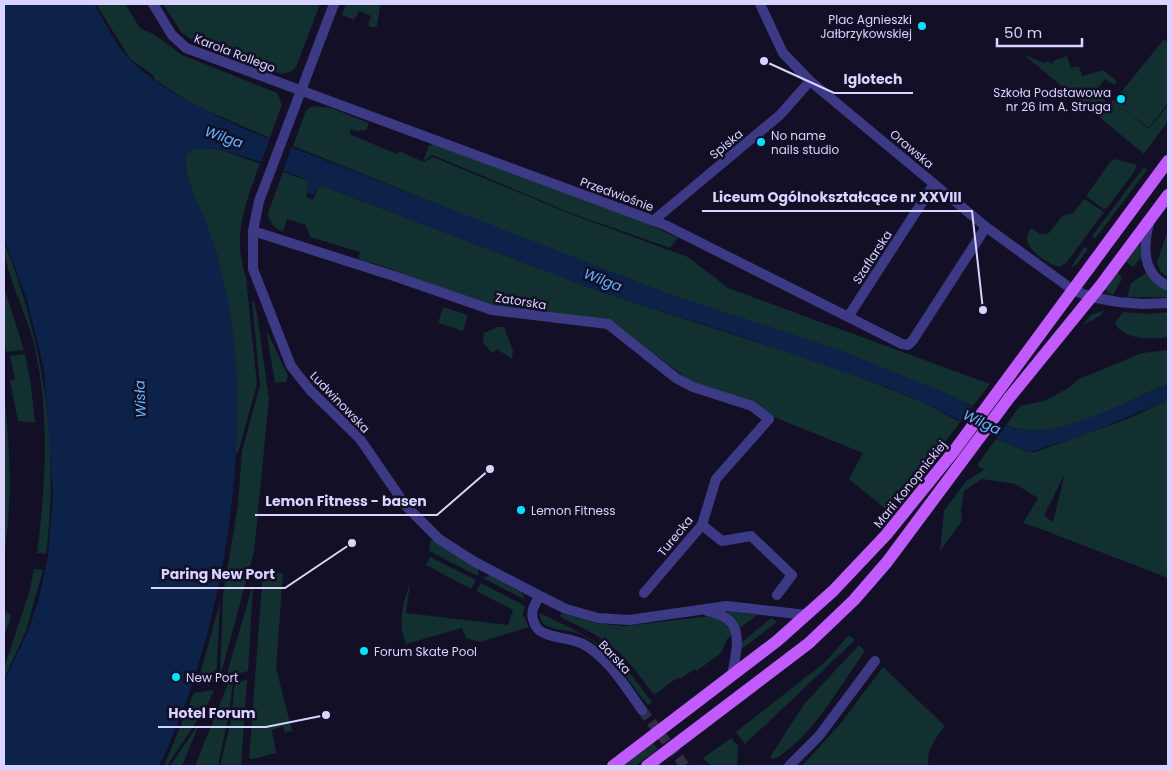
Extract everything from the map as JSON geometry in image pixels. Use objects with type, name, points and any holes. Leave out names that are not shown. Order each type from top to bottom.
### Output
[{"type":"main road","name":"Marii Konopnickiej","points":[[647,766],[809,643],[846,610],[887,562],[959,455],[1004,394],[1073,290],[1168,161]]},
{"type":"main road","name":"Marii Konopnickiej","points":[[1004,394],[1091,297],[1168,195]]},
{"type":"main road","name":"Marii Konopnickiej","points":[[613,766],[732,676],[806,615],[886,535],[959,455]]},
{"type":"street","name":"Karola Rollego","points":[[154,4],[172,34],[186,48],[300,88]]},
{"type":"street","name":"Ludwinowska","points":[[334,4],[300,88],[293,112],[259,201],[253,231],[253,269],[286,356],[299,376],[360,439],[406,506],[420,523],[459,553],[540,596],[579,614],[615,620],[645,619],[727,606],[806,615]]},
{"type":"street","name":"Orawska","points":[[760,4],[784,53],[810,82],[986,227],[1073,290],[1091,297],[1128,304],[1168,303]]},
{"type":"street","name":"Spiska","points":[[653,220],[780,115],[810,82]]},
{"type":"street","name":"Przedwiośnie","points":[[300,88],[531,177],[653,220],[902,344],[908,344],[913,340],[986,227]]},
{"type":"street","name":"Szaflarska","points":[[848,318],[934,184]]},
{"type":"street","points":[[1149,222],[1146,236],[1146,262],[1154,276],[1168,286]]},
{"type":"street","name":"Zatorska","points":[[253,231],[398,277],[492,310],[608,324],[676,378],[693,387],[752,406],[769,419]]},
{"type":"street","name":"Turecka","points":[[644,593],[702,525],[716,479],[769,419]]},
{"type":"street","points":[[702,525],[722,542],[751,536],[792,575],[777,595]]},
{"type":"street","name":"Barska","points":[[540,596],[533,606],[532,616],[536,626],[543,635],[573,640],[590,648],[613,672],[642,710]]},
{"type":"street","name":"Ludwinowska","points":[[693,611],[718,613],[731,622],[736,629],[738,640],[732,676]]},
{"type":"street","points":[[789,766],[819,736],[875,661]]},
{"type":"green space","points":[[96,4],[125,4],[140,28],[155,35],[182,55],[277,93],[282,104],[270,138],[194,105],[155,80],[153,75],[130,59]]},
{"type":"green space","points":[[163,4],[320,4],[296,67],[291,72],[281,74],[189,38],[181,32]]},
{"type":"green space","points":[[346,4],[378,4],[380,6],[377,27],[370,27],[368,24],[371,16],[359,11],[354,20],[342,15]]},
{"type":"green space","points":[[1164,39],[1168,43],[1168,103],[1149,128],[1114,101]]},
{"type":"green space","points":[[1024,55],[1044,63],[1048,61],[1052,64],[1055,60],[1067,56],[1071,68],[1079,66],[1082,76],[1103,70],[1117,81],[1114,85],[1105,79],[1095,92],[1109,104],[1113,100],[1149,129],[1168,105],[1168,121],[1144,154]]},
{"type":"green space","points":[[313,106],[331,108],[369,123],[366,130],[357,131],[351,129],[349,134],[397,154],[399,151],[424,162],[433,157],[568,213],[688,257],[728,288],[990,384],[973,406],[844,352],[663,292],[293,146],[306,110]]},
{"type":"green space","points":[[433,144],[643,222],[678,238],[670,248],[568,212],[433,155],[423,161],[429,146]]},
{"type":"green space","points":[[192,149],[222,150],[260,164],[245,206],[240,234],[240,248],[246,278],[257,384],[238,453],[235,453],[236,401],[234,351],[227,302],[216,252],[192,190],[185,166],[185,155]]},
{"type":"green space","points":[[1115,159],[1137,165],[1134,172],[1107,208],[1103,209],[1086,196],[1110,162]]},
{"type":"green space","points":[[1144,167],[1147,170],[1095,239],[1092,236]]},
{"type":"green space","points":[[283,172],[309,181],[306,196],[310,199],[313,199],[320,185],[604,293],[837,368],[925,403],[960,422],[924,471],[888,511],[849,479],[863,453],[774,417],[754,404],[693,383],[624,331],[499,308],[358,259],[360,252],[310,237],[306,225],[287,219],[283,232],[271,222],[268,213]]},
{"type":"green space","points":[[1084,199],[1104,212],[1067,262],[1059,267],[1041,258],[1028,243],[1028,233],[1031,228],[1040,234],[1048,234],[1062,216],[1073,213]]},
{"type":"green space","points":[[1168,230],[1168,278],[1161,272],[1157,263]]},
{"type":"green space","points":[[4,242],[29,316],[45,394],[51,473],[50,514],[46,554],[37,553],[43,501],[45,448],[39,370],[30,331],[11,279]]},
{"type":"green space","points":[[1138,245],[1140,246],[1141,258],[1133,267],[1126,262]]},
{"type":"green space","points":[[1084,247],[1088,249],[1077,264],[1070,269]]},
{"type":"green space","points":[[1118,272],[1122,279],[1113,295],[1105,289]]},
{"type":"green space","points":[[1146,273],[1156,284],[1168,291],[1168,297],[1127,297],[1131,283]]},
{"type":"green space","points":[[4,287],[24,350],[6,352],[4,343]]},
{"type":"green space","points":[[252,301],[254,301],[257,314],[269,399],[254,552],[220,677],[223,595],[238,505],[242,451],[260,385]]},
{"type":"green space","points":[[443,307],[468,315],[463,331],[438,323]]},
{"type":"green space","points":[[1105,310],[1100,316],[1083,325],[1091,315]]},
{"type":"green space","points":[[1123,312],[1149,314],[1168,312],[1168,337],[1138,338],[1124,333],[1115,323]]},
{"type":"green space","points":[[498,327],[504,327],[513,351],[512,359],[497,349],[492,353],[483,343],[484,333]]},
{"type":"green space","points":[[266,329],[288,376],[286,382],[275,383]]},
{"type":"green space","points":[[1168,350],[1168,384],[1110,410],[1066,426],[1045,430],[1025,430],[1006,425],[1020,406],[1044,401],[1070,387],[1079,379],[1142,353]]},
{"type":"green space","points":[[25,354],[35,423],[18,421],[10,381],[15,379],[10,356]]},
{"type":"green space","points":[[4,392],[8,433],[10,494],[4,555]]},
{"type":"green space","points":[[1168,400],[1168,578],[1051,533],[1052,530],[1049,532],[1023,523],[1038,498],[1015,484],[982,479],[964,491],[961,511],[962,521],[940,551],[944,511],[966,481],[984,470],[977,465],[996,439],[1029,452],[1035,452],[1130,418]],"holes":[[[1065,473],[1053,522],[1044,516]]]},
{"type":"green space","points":[[431,539],[478,569],[478,576],[429,551]]},
{"type":"green space","points":[[430,557],[476,580],[471,589],[426,565]]},
{"type":"green space","points":[[34,569],[43,570],[26,631],[4,679],[4,668],[29,593]]},
{"type":"green space","points":[[263,572],[283,573],[276,668],[292,731],[285,732],[283,726],[272,730],[276,753],[253,759],[249,758]]},
{"type":"green space","points":[[490,575],[522,593],[525,600],[483,578]]},
{"type":"green space","points":[[410,583],[406,613],[508,625],[513,610],[476,591],[481,583],[525,606],[523,615],[529,627],[480,642],[466,638],[462,628],[406,644],[401,621],[403,606]]},
{"type":"green space","points":[[253,584],[248,671],[226,677]]},
{"type":"green space","points":[[220,603],[216,681],[197,685]]},
{"type":"green space","points":[[727,611],[757,615],[740,628]]},
{"type":"green space","points":[[8,612],[11,616],[4,636],[4,613]]},
{"type":"green space","points":[[540,613],[581,633],[609,652],[626,669],[652,702],[648,705],[616,664],[592,641],[576,633],[548,627],[541,619]]},
{"type":"green space","points":[[561,613],[596,623],[624,626],[711,616],[721,619],[733,634],[727,639],[721,653],[697,671],[694,669],[682,678],[677,678],[654,695],[633,667],[614,648],[592,633],[560,617]]},
{"type":"green space","points":[[771,618],[777,622],[742,649],[742,642]]},
{"type":"green space","points":[[849,635],[855,640],[745,744],[736,732],[824,663]]},
{"type":"green space","points":[[859,645],[865,651],[824,711],[787,751],[774,759],[770,757],[805,703]]},
{"type":"green space","points":[[883,667],[945,726],[930,749],[929,766],[802,766],[840,724]]},
{"type":"green space","points":[[247,680],[241,766],[220,766],[231,720],[235,682]]},
{"type":"green space","points":[[233,683],[218,766],[195,766],[228,684]]},
{"type":"green space","points":[[214,690],[207,706],[167,766],[164,766],[194,693]]},
{"type":"green space","points":[[200,722],[182,766],[170,766]]},
{"type":"green space","points":[[731,738],[738,746],[737,766],[711,766],[703,758]]},
{"type":"green space","points":[[653,743],[658,749],[635,766],[622,766]]},
{"type":"water","points":[[4,4],[94,4],[124,53],[149,76],[193,104],[240,127],[663,292],[844,352],[951,395],[1014,429],[1040,431],[1058,428],[1103,413],[1168,384],[1168,400],[1082,436],[1029,452],[996,439],[925,403],[884,386],[746,338],[604,293],[320,185],[314,195],[307,193],[308,180],[255,160],[226,151],[203,148],[195,149],[185,155],[186,172],[213,242],[229,306],[236,360],[237,419],[234,479],[227,541],[215,602],[200,661],[181,716],[159,766],[4,766],[4,682],[28,631],[38,602],[48,556],[53,495],[44,369],[27,300],[4,238]]},
{"type":"pier","points":[[271,136],[293,143],[282,174],[260,166]]},
{"type":"pier","points":[[975,404],[1007,423],[994,441],[959,424]]},
{"type":"tunnel","points":[[642,710],[685,766]]},
{"type":"place","name":"Plac Agnieszki Jałbrzykowskiej","points":[[922,26]]},
{"type":"place","name":"Iglotech","points":[[764,61]]},
{"type":"place","name":"Szkoła Podstawowa nr 26 im A. Struga","points":[[1121,99]]},
{"type":"place","name":"No name nails studio","points":[[761,142]]},
{"type":"place","name":"Liceum Ogólnokształcące nr XXVIII","points":[[983,310]]},
{"type":"place","name":"Lemon Fitness - basen","points":[[490,469]]},
{"type":"place","name":"Lemon Fitness","points":[[521,510]]},
{"type":"place","name":"Paring New Port","points":[[352,543]]},
{"type":"place","name":"Forum Skate Pool","points":[[364,651]]},
{"type":"place","name":"New Port","points":[[176,677]]},
{"type":"place","name":"Hotel Forum","points":[[326,715]]},
{"type":"water label","name":"Wilga","points":[[224,137]]},
{"type":"water label","name":"Wilga","points":[[603,280]]},
{"type":"water label","name":"Wisła","points":[[140,399]]},
{"type":"water label","name":"Wilga","points":[[982,422]]}]
